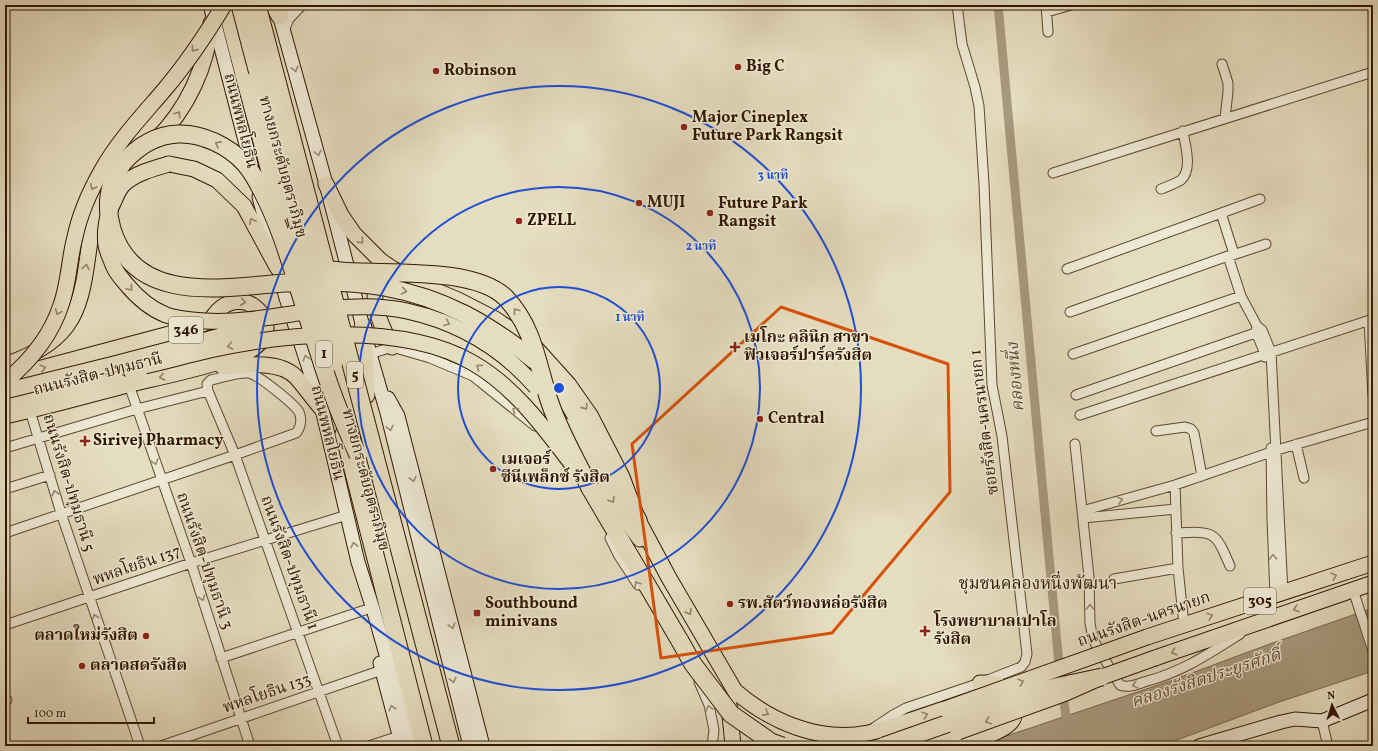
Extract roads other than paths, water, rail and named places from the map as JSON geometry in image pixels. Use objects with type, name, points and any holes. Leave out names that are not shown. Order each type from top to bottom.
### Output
[{"type":"highway","name":"ถนนพหลโยธิน","points":[[234,5],[407,706],[424,746]]},
{"type":"highway","name":"ทางยกระดับอุตราภิมุข","points":[[240,5],[435,746]]},
{"type":"highway","name":"ทางยกระดับอุตราภิมุข","points":[[257,5],[451,746]]},
{"type":"highway","name":"1","points":[[262,5],[366,395],[450,696],[456,746]]},
{"type":"highway","points":[[218,7],[246,82],[284,223],[295,248],[301,256],[309,264],[317,268],[372,273],[463,278],[488,287],[505,297],[520,316],[531,335],[549,400],[562,432],[590,488],[693,664],[731,714],[770,742],[782,746]]},
{"type":"highway","points":[[102,168],[155,138],[168,135],[187,134],[201,137],[216,143],[230,151],[244,163],[256,180],[281,233],[334,399],[358,455]]},
{"type":"highway","points":[[141,145],[124,163],[115,176],[110,188],[108,199],[109,219],[119,247],[137,267],[148,275],[165,282],[198,288],[221,288],[290,283],[360,283],[412,293],[444,303],[478,320],[507,339],[534,360],[559,387],[638,520]]},
{"type":"highway","points":[[363,327],[366,395]]},
{"type":"highway","points":[[884,746],[1040,691],[1102,677]]},
{"type":"highway","points":[[727,726],[747,739],[762,746]]},
{"type":"main road","name":"ถนนพหลโยธิน","points":[[218,7],[277,267],[322,409],[362,575],[407,706],[412,746]]},
{"type":"main road","points":[[5,382],[18,371],[39,346],[55,320],[66,290],[74,238],[84,206],[102,168],[121,142],[168,85],[218,7]]},
{"type":"main road","points":[[5,365],[22,359],[41,349],[65,329],[74,315],[84,283],[94,217],[101,197],[112,179],[155,142],[178,114],[205,60],[210,34],[218,7]]},
{"type":"main road","name":"1","points":[[284,13],[326,184],[377,377],[442,636],[450,696],[470,746]]},
{"type":"main road","points":[[277,267],[244,206],[217,180],[194,169],[169,164],[148,169],[124,183],[113,203],[106,224],[106,246],[115,270],[132,292],[147,304],[165,314],[185,320],[244,320],[364,306],[406,311],[445,321],[475,336],[524,373],[536,387],[579,446],[619,510],[669,578]]},
{"type":"main road","points":[[326,184],[341,215],[354,234],[393,269],[420,284],[458,300],[495,319],[533,345],[569,385],[590,415],[622,477],[638,520],[669,578],[720,666],[728,697],[733,746]]},
{"type":"main road","points":[[392,347],[378,318],[376,295],[380,278],[393,269]]},
{"type":"main road","name":"346","points":[[5,378],[192,328],[203,324],[212,318],[222,307],[232,302],[240,301],[250,303],[258,309],[265,319],[266,330],[261,341],[246,353],[200,368]]},
{"type":"main road","points":[[5,391],[114,364],[240,330],[326,310]]},
{"type":"main road","points":[[192,328],[203,334],[209,341],[209,355],[200,368]]},
{"type":"main road","points":[[5,404],[145,366],[210,350],[259,341],[335,335],[374,335],[409,340],[443,348],[474,363],[506,386],[543,426],[590,488]]},
{"type":"main road","points":[[200,368],[250,365],[275,366],[295,376],[322,409]]},
{"type":"main road","name":"ถนนรังสิต-ปทุมธานี","points":[[5,416],[200,368]]},
{"type":"main road","points":[[377,377],[398,416],[483,746]]},
{"type":"main road","points":[[428,534],[442,636]]},
{"type":"main road","name":"ถนนรังสิต-นครนายก","points":[[720,666],[735,691],[748,702],[789,725],[815,733],[843,735],[868,733],[945,709],[1147,637],[1373,563]]},
{"type":"main road","points":[[362,575],[365,610],[400,741]]},
{"type":"main road","name":"305","points":[[917,746],[957,739],[1102,677],[1373,583]]},
{"type":"main road","points":[[957,739],[992,734],[1010,724],[1014,718],[1015,711],[1012,697],[1002,686],[993,683],[980,683]]},
{"type":"main road","points":[[1200,746],[1222,742],[1295,719],[1322,721],[1373,700]]},
{"type":"street","points":[[284,13],[302,5]]},
{"type":"street","name":"ซอยรังสิต-นครนายก 1","points":[[868,733],[893,715],[906,708],[980,683],[1021,667],[1025,662],[1027,654],[1002,436],[992,385],[984,184],[979,106],[975,86],[962,44],[957,5]]},
{"type":"street","points":[[1048,32],[1046,9],[1071,5]]},
{"type":"street","points":[[1222,64],[1228,83],[1225,118]]},
{"type":"street","points":[[1053,173],[1373,72]]},
{"type":"street","points":[[1161,189],[1181,180],[1186,173],[1187,165],[1183,131]]},
{"type":"street","points":[[1067,269],[1260,200]]},
{"type":"street","points":[[1221,213],[1241,296],[1268,353],[1274,451],[1279,594]]},
{"type":"street","points":[[1070,312],[1266,244]]},
{"type":"street","points":[[1073,354],[1241,296]]},
{"type":"street","points":[[1080,415],[1371,320],[1373,396]]},
{"type":"street","points":[[1076,395],[1258,330]]},
{"type":"street","points":[[370,354],[392,347],[430,358],[473,376],[534,425],[550,440],[576,477],[619,556],[701,686],[709,705],[714,730],[712,746]]},
{"type":"street","points":[[5,448],[137,409],[208,391],[207,384],[211,380],[246,372],[254,374],[278,392],[299,412],[301,421],[300,428],[296,433],[235,456],[5,533]]},
{"type":"street","name":"ถนนรังสิต-ปทุมธานี 3","points":[[129,385],[190,563],[250,746]]},
{"type":"street","name":"ถนนรังสิต-ปทุมธานี 1","points":[[208,391],[235,456],[338,746]]},
{"type":"street","name":"ถนนรังสิต-ปทุมธานี 5","points":[[30,411],[61,513],[140,746]]},
{"type":"street","points":[[1083,514],[1296,444],[1373,422]]},
{"type":"street","points":[[1156,431],[1185,427],[1191,429],[1194,433],[1202,476]]},
{"type":"street","points":[[1075,444],[1089,577],[1090,623],[1092,634],[1096,645],[1120,685],[1129,686],[1160,678],[1177,671],[1198,661],[1256,623]]},
{"type":"street","points":[[1296,444],[1304,478]]},
{"type":"street","points":[[5,489],[50,475]]},
{"type":"street","points":[[1175,485],[1178,568],[1184,625]]},
{"type":"street","points":[[1083,514],[1176,509]]},
{"type":"street","name":"พหลโยธิน 137","points":[[5,625],[190,563],[347,515]]},
{"type":"street","points":[[1176,533],[1208,533],[1216,538],[1230,566]]},
{"type":"street","points":[[1114,579],[1178,568]]},
{"type":"street","points":[[1353,590],[1373,651]]},
{"type":"street","points":[[221,658],[365,610]]},
{"type":"street","name":"พหลโยธิน 133","points":[[161,746],[382,670]]},
{"type":"street","points":[[1322,721],[1328,746]]},
{"type":"street","points":[[369,746],[400,741]]},
{"type":"water","name":"คลองรังสิตประยูรศักดิ์","points":[[1373,608],[1373,671],[1279,702],[1161,746],[977,746],[1173,680]]},
{"type":"waterway","name":"คลองหนึ่ง","points":[[998,5],[1059,665],[1070,746]]},
{"type":"place","name":"Big C","points":[[738,67]]},
{"type":"place","name":"Robinson","points":[[436,71]]},
{"type":"place","name":"Major Cineplex Future Park Rangsit","points":[[684,127]]},
{"type":"place","name":"MUJI","points":[[639,203]]},
{"type":"place","name":"Future Park Rangsit","points":[[710,213]]},
{"type":"place","name":"ZPELL","points":[[519,221]]},
{"type":"place","name":"เมโกะ คลินิก สาขา ฟิวเจอร์ปาร์ครังสิต","points":[[735,347]]},
{"type":"place","name":"Central","points":[[760,419]]},
{"type":"place","name":"Sirivej Pharmacy","points":[[85,441]]},
{"type":"place","name":"เมเจอร์ ซีนีเพล็กซ์ รังสิต","points":[[493,469]]},
{"type":"place","name":"รพ.สัตว์ทองหล่อรังสิต","points":[[730,604]]},
{"type":"place","name":"Southbound minivans","points":[[477,613]]},
{"type":"place","name":"โรงพยาบาลเปาโล รังสิต","points":[[925,631]]},
{"type":"place","name":"ตลาดใหม่รังสิต","points":[[146,636]]},
{"type":"place","name":"ตลาดสดรังสิต","points":[[82,666]]},
{"type":"district","name":"ชุมชนคลองหนึ่งพัฒนา","points":[[1038,584]]}]
